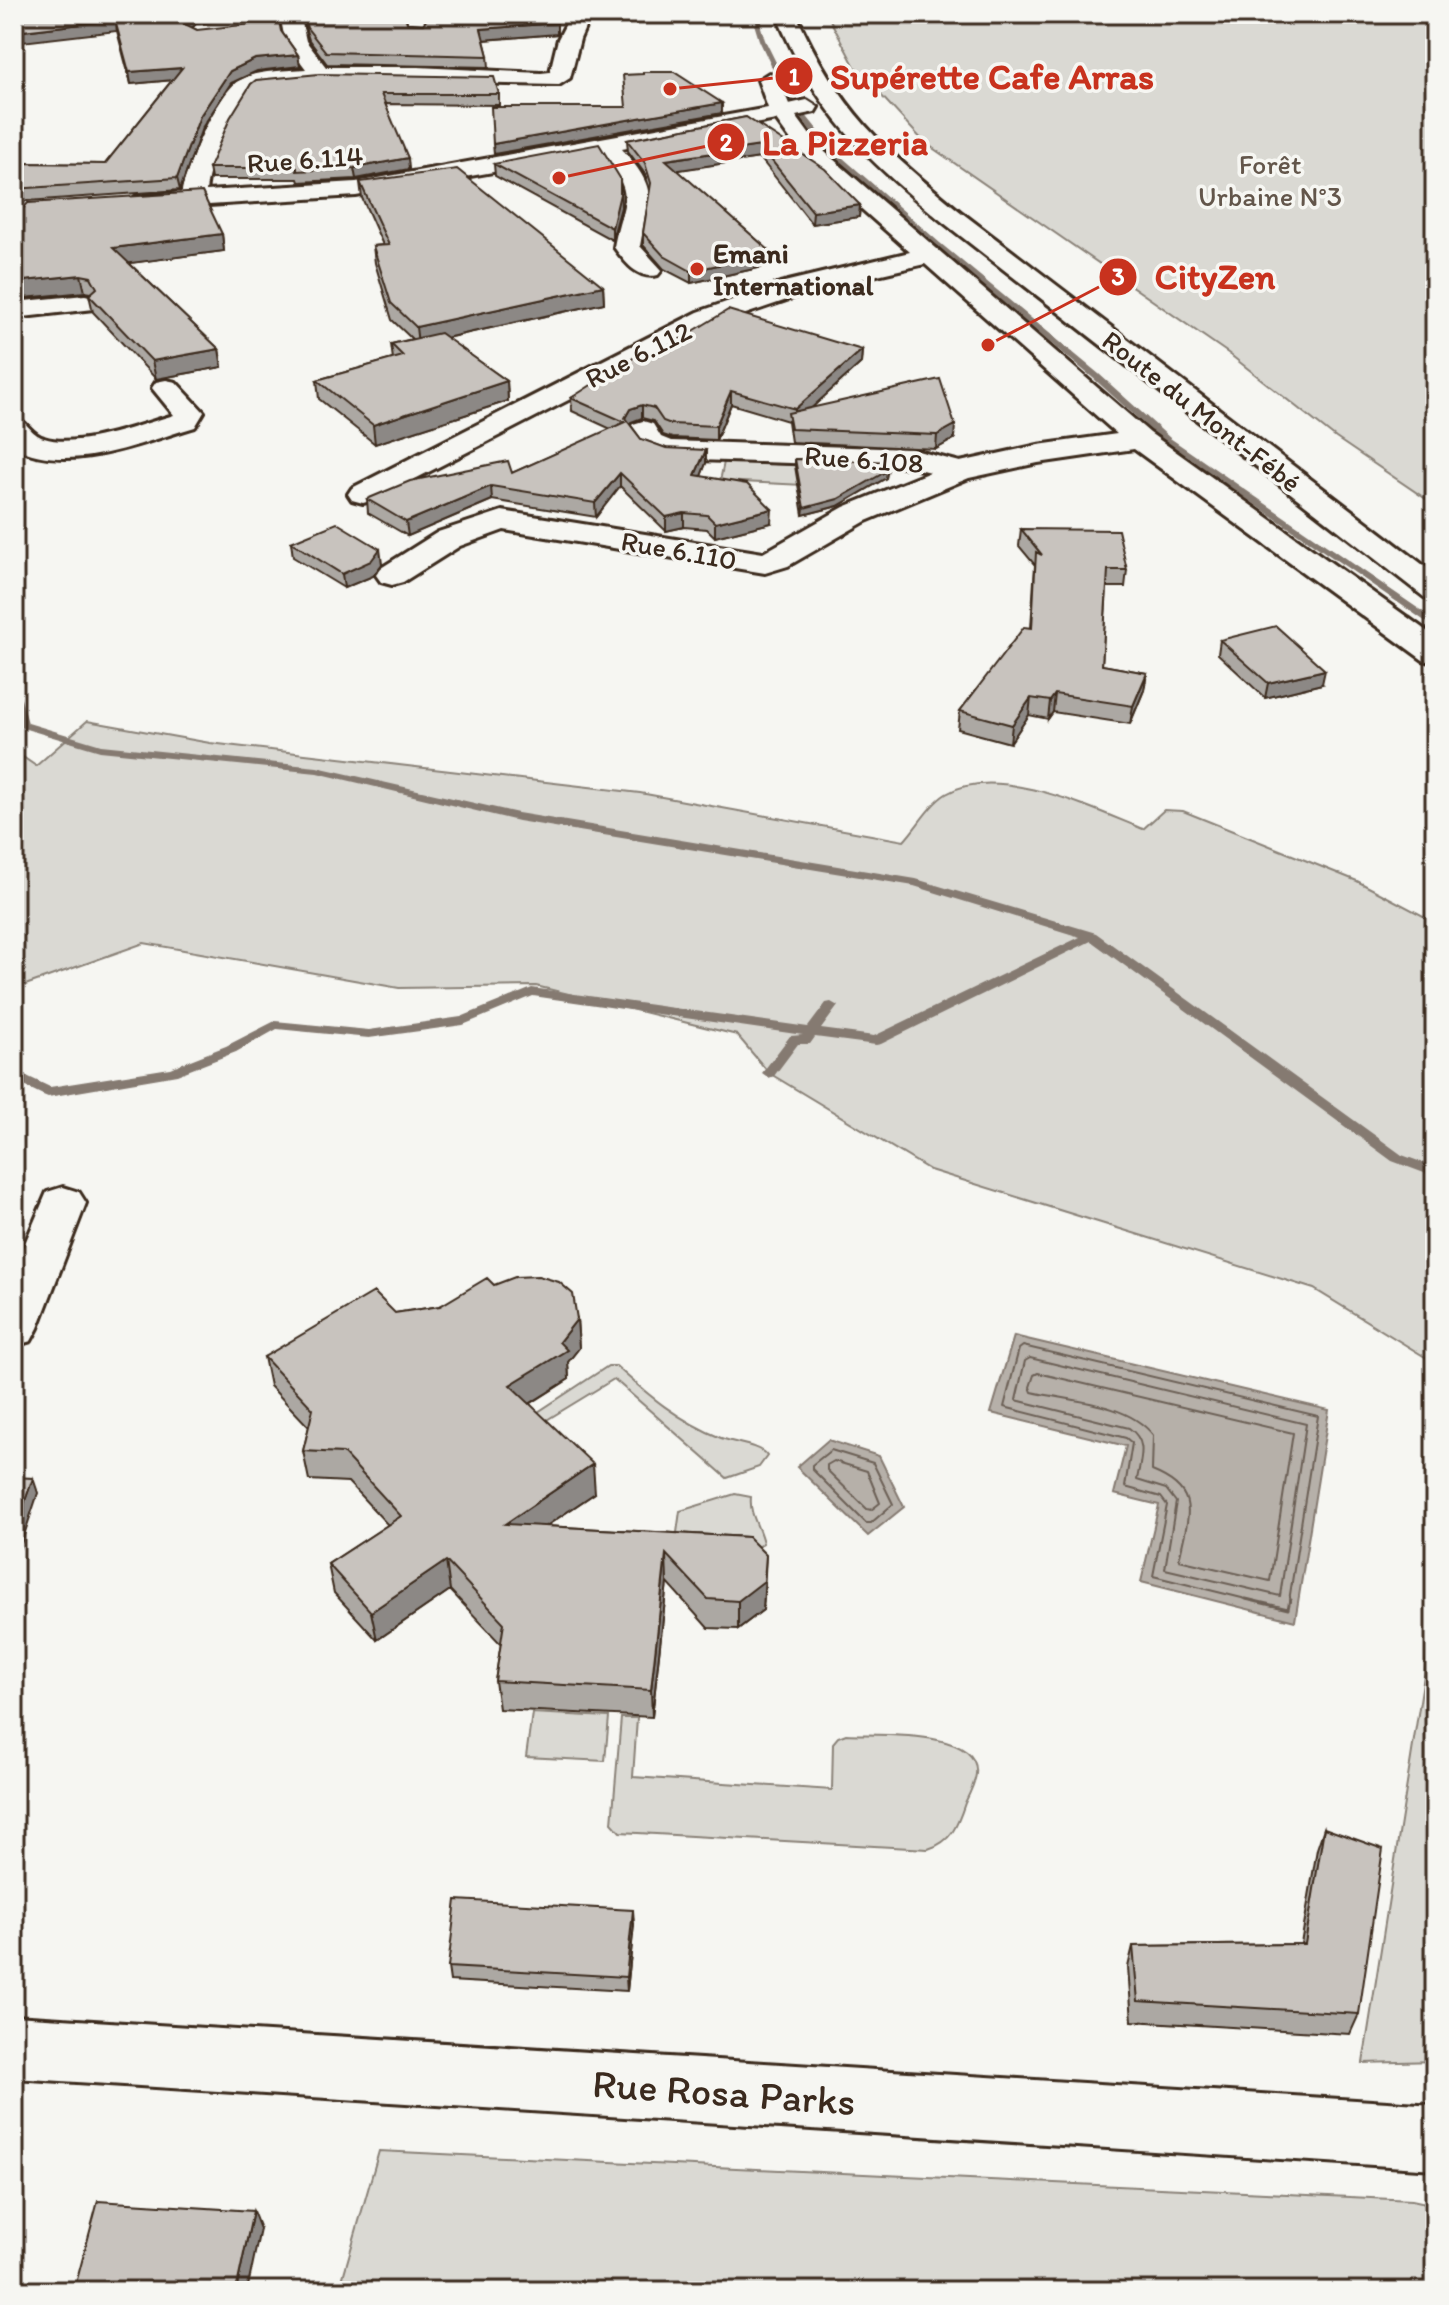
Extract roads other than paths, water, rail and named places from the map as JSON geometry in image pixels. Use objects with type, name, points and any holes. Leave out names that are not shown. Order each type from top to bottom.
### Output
[{"type":"street","points":[[193,198],[194,177],[203,154],[241,88],[251,82],[320,74],[559,78],[569,39],[581,14]]},
{"type":"street","name":"Route du Mont-Fébé","points":[[786,14],[804,58],[833,105],[884,160],[953,218],[1435,590]]},
{"type":"street","name":"Route du Mont-Fébé","points":[[813,14],[828,57],[850,91],[909,155],[1435,560]]},
{"type":"street","points":[[284,20],[320,74]]},
{"type":"street","points":[[769,80],[780,110],[810,151],[1140,439],[1435,653]]},
{"type":"street","name":"Rue 6.114","points":[[118,204],[356,189],[780,110],[833,105]]},
{"type":"street","points":[[606,144],[633,175],[638,194],[627,247],[649,270]]},
{"type":"street","name":"Rue 6.112","points":[[363,494],[707,318],[766,294],[835,274],[928,256]]},
{"type":"street","points":[[14,310],[85,303]]},
{"type":"street","points":[[14,426],[25,441],[35,446],[72,449],[185,421],[190,412],[166,388]]},
{"type":"street","name":"Rue 6.108","points":[[643,430],[649,443],[667,450],[910,458],[960,471],[1038,454],[1140,439]]},
{"type":"street","name":"Rue 6.110","points":[[392,575],[449,539],[502,520],[765,563],[855,514],[960,471]]},
{"type":"street","points":[[14,1328],[63,1203]]},
{"type":"street","name":"Rue Rosa Parks","points":[[14,2047],[1435,2137]]},
{"type":"water","points":[[1014,1336],[1329,1410],[1295,1621],[1141,1582],[1159,1505],[1114,1494],[1126,1446],[991,1413]]},
{"type":"water","points":[[828,1440],[879,1456],[904,1507],[868,1536],[797,1467]]},
{"type":"waterway","points":[[761,14],[758,27],[762,40],[793,104],[831,152],[1167,440],[1435,625]]},
{"type":"waterway","points":[[14,695],[23,725],[100,748],[317,770],[518,817],[916,883],[1092,936]]},
{"type":"waterway","points":[[812,1032],[876,1041],[1092,936]]},
{"type":"waterway","points":[[1092,936],[1397,1158],[1435,1172]]},
{"type":"waterway","points":[[14,1075],[48,1092],[172,1072],[231,1049],[275,1025],[369,1034],[463,1021],[532,992],[812,1032]]},
{"type":"waterway","points":[[812,1032],[831,1006]]},
{"type":"waterway","points":[[769,1073],[795,1039],[805,1041],[812,1032]]},
{"type":"place","name":"Supérette Cafe Arras","points":[[670,89]]},
{"type":"place","name":"La Pizzeria","points":[[559,178]]},
{"type":"place","name":"Emani International","points":[[697,269]]},
{"type":"place","name":"CityZen","points":[[988,345]]},
{"type":"park label","name":"Forêt Urbaine N°3","points":[[1270,180]]}]
